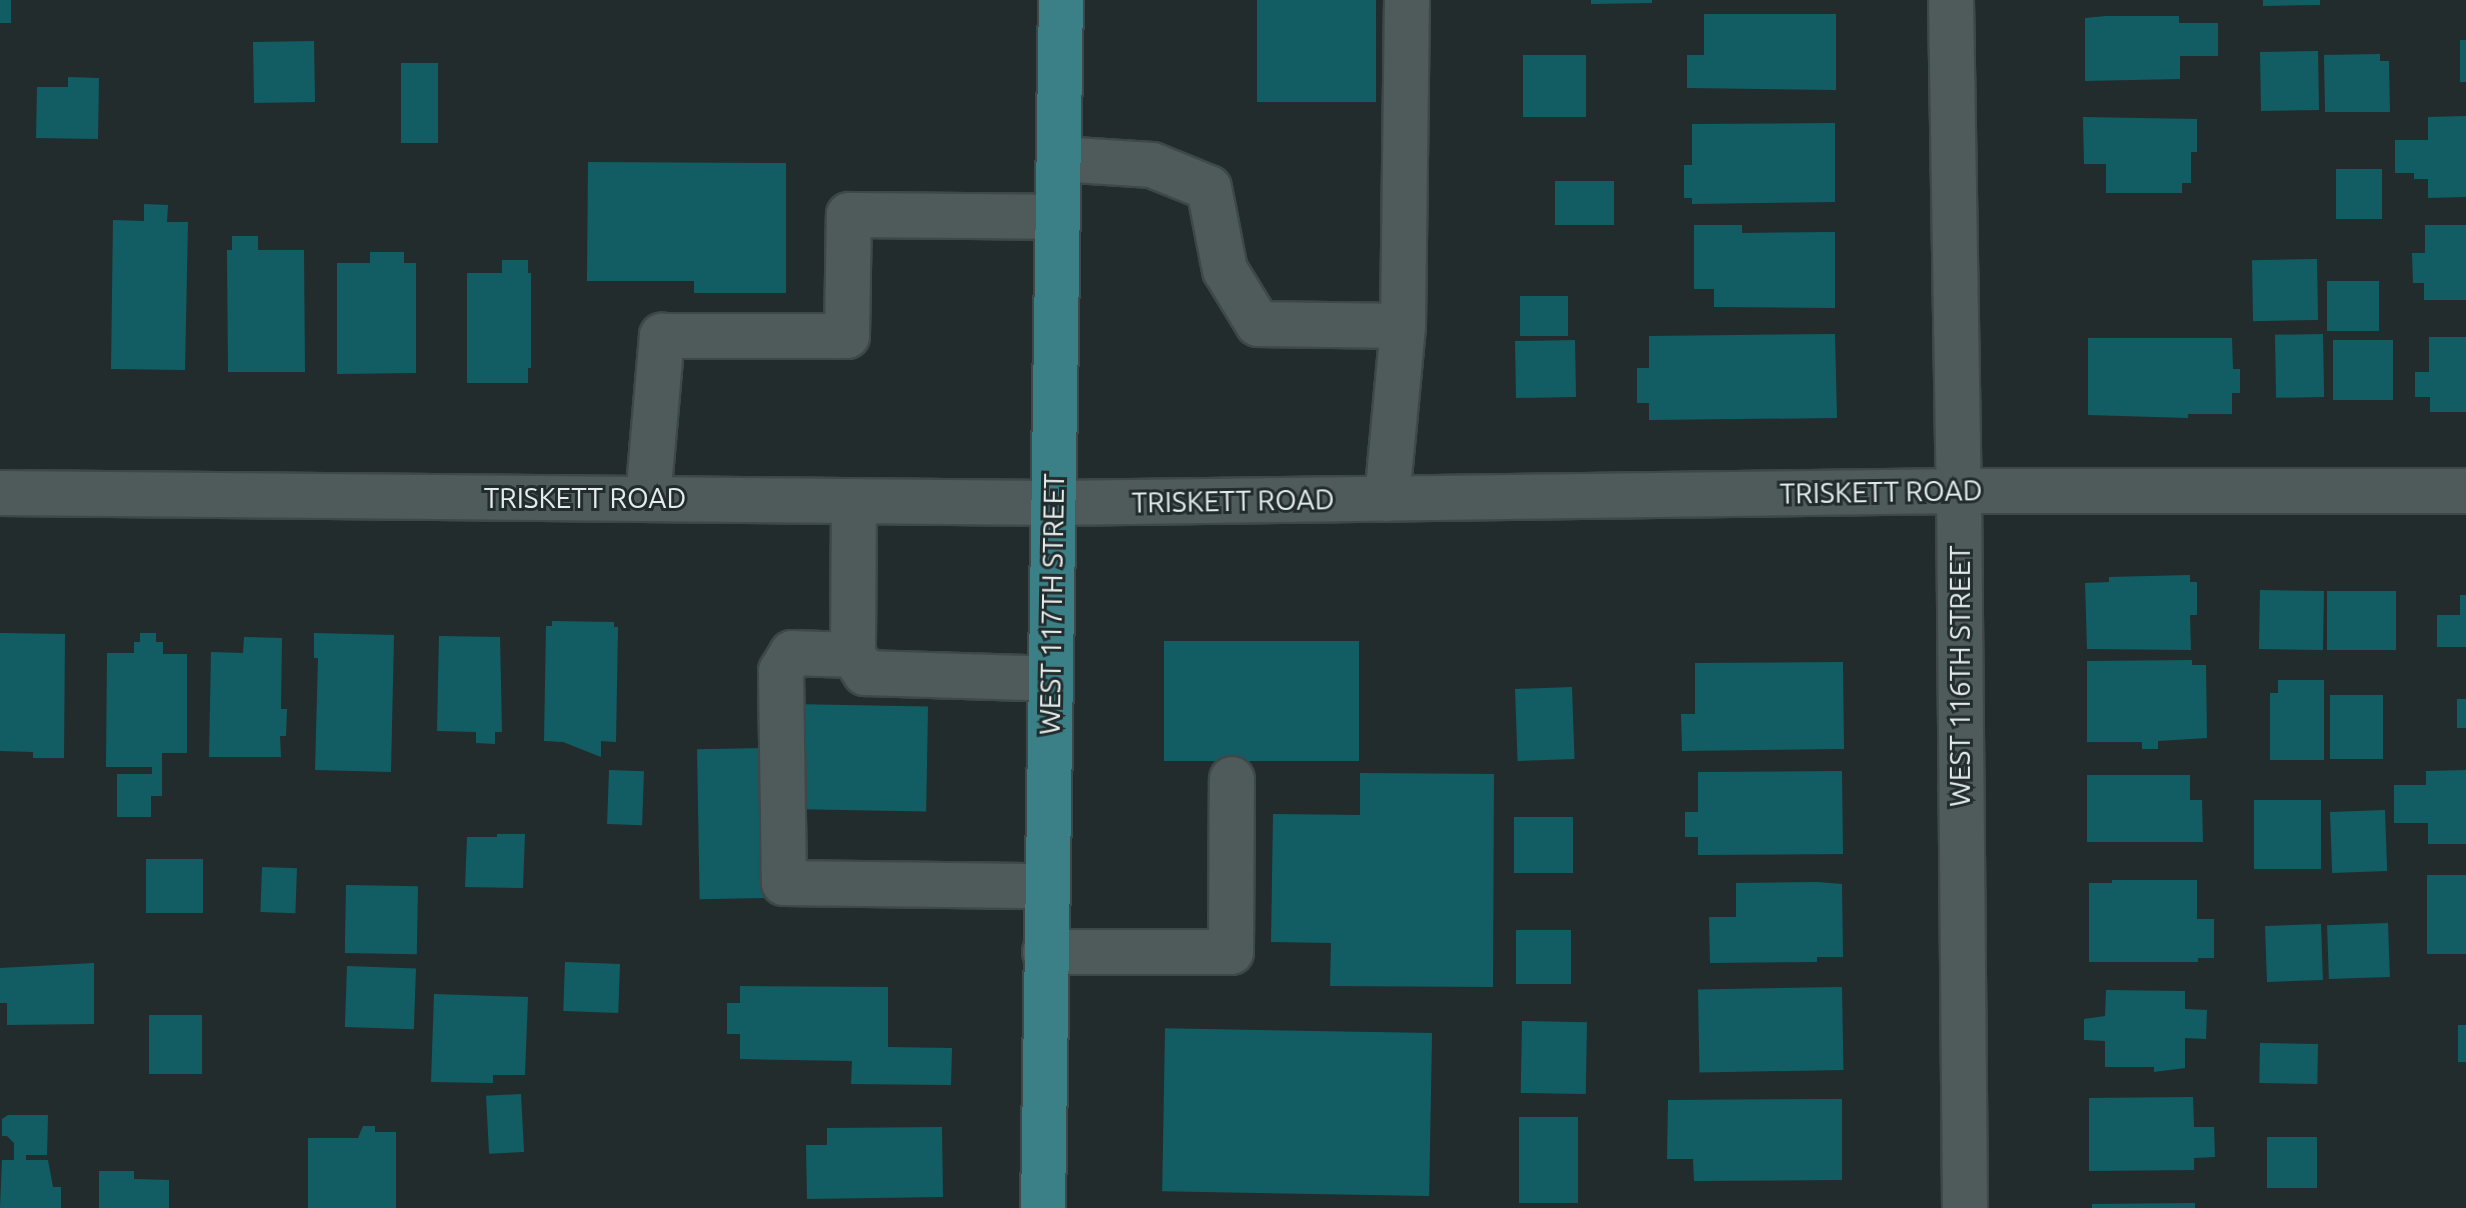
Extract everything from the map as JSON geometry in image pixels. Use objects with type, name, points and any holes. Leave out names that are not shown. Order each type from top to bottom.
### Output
[{"type":"main road","name":"WEST 117TH STREET","points":[[1043,1208],[1061,0]]},
{"type":"street","points":[[1387,499],[1403,326],[1407,0]]},
{"type":"street","name":"WEST 116TH STREET","points":[[1951,0],[1965,1208]]},
{"type":"street","points":[[1059,159],[1152,165],[1209,188],[1225,270],[1258,324],[1403,326]]},
{"type":"street","points":[[648,499],[662,336],[847,336],[849,215],[1058,217]]},
{"type":"street","name":"TRISKETT ROAD","points":[[0,493],[1054,503],[1959,491],[2466,491]]},
{"type":"street","points":[[854,501],[853,655],[865,673],[1051,679]]},
{"type":"street","points":[[853,655],[792,653],[781,671],[784,883],[1046,886]]},
{"type":"street","points":[[1045,952],[1231,952],[1232,779]]},
{"type":"building","points":[[0,0],[11,0],[11,23],[0,23]]},
{"type":"building","points":[[1257,0],[1376,0],[1376,102],[1257,102]]},
{"type":"building","points":[[1591,0],[1652,0],[1652,3],[1591,4]]},
{"type":"building","points":[[2263,0],[2320,0],[2320,5],[2263,6]]},
{"type":"building","points":[[1704,14],[1836,14],[1836,90],[1687,88],[1687,55],[1704,55]]},
{"type":"building","points":[[2179,16],[2179,23],[2218,23],[2218,56],[2180,56],[2180,79],[2085,81],[2085,18]]},
{"type":"building","points":[[2460,40],[2466,40],[2466,82],[2460,82]]},
{"type":"building","points":[[314,41],[315,102],[254,103],[253,42]]},
{"type":"building","points":[[2318,51],[2319,110],[2261,111],[2260,52]]},
{"type":"building","points":[[2380,54],[2380,61],[2389,61],[2390,112],[2325,112],[2324,55]]},
{"type":"building","points":[[1523,55],[1586,55],[1586,117],[1523,117]]},
{"type":"building","points":[[401,63],[438,63],[438,143],[401,143]]},
{"type":"building","points":[[68,77],[99,78],[98,139],[36,138],[37,87],[68,87]]},
{"type":"building","points":[[2466,116],[2466,197],[2428,198],[2428,179],[2414,179],[2414,173],[2395,173],[2395,140],[2428,140],[2428,117]]},
{"type":"building","points":[[2083,117],[2197,119],[2197,152],[2191,152],[2191,183],[2182,183],[2182,193],[2106,193],[2106,164],[2084,164]]},
{"type":"building","points":[[1835,123],[1835,202],[1692,204],[1692,198],[1684,198],[1684,165],[1692,165],[1692,124]]},
{"type":"building","points":[[588,162],[786,163],[786,293],[694,293],[694,281],[587,281]]},
{"type":"building","points":[[2336,169],[2382,169],[2382,219],[2336,219]]},
{"type":"building","points":[[1555,181],[1614,181],[1614,225],[1555,225]]},
{"type":"building","points":[[144,204],[168,205],[167,222],[188,222],[185,370],[111,369],[113,220],[144,221]]},
{"type":"building","points":[[1694,225],[1742,225],[1742,233],[1835,232],[1835,308],[1714,307],[1714,289],[1694,289]]},
{"type":"building","points":[[2425,225],[2466,225],[2466,300],[2424,300],[2424,283],[2413,283],[2412,253],[2425,253]]},
{"type":"building","points":[[232,236],[258,236],[258,250],[304,250],[305,372],[228,372],[227,250],[232,250]]},
{"type":"building","points":[[370,252],[404,252],[404,263],[416,263],[416,373],[337,374],[337,263],[370,263]]},
{"type":"building","points":[[2317,259],[2318,320],[2253,321],[2252,260]]},
{"type":"building","points":[[502,260],[528,260],[528,273],[531,273],[531,368],[528,368],[528,383],[467,383],[467,273],[502,273]]},
{"type":"building","points":[[2327,281],[2379,281],[2379,331],[2327,331]]},
{"type":"building","points":[[1520,296],[1568,296],[1568,336],[1520,336]]},
{"type":"building","points":[[1835,334],[1837,418],[1649,420],[1649,403],[1637,403],[1637,368],[1649,368],[1649,336]]},
{"type":"building","points":[[2323,334],[2324,397],[2276,398],[2275,335]]},
{"type":"building","points":[[2429,337],[2466,337],[2466,412],[2430,412],[2430,397],[2415,397],[2415,372],[2429,372]]},
{"type":"building","points":[[2088,338],[2232,338],[2233,369],[2240,369],[2240,393],[2232,393],[2232,414],[2188,414],[2188,418],[2088,415]]},
{"type":"building","points":[[1575,340],[1576,397],[1516,398],[1515,341]]},
{"type":"building","points":[[2333,340],[2393,340],[2393,400],[2333,400]]},
{"type":"building","points":[[2190,575],[2190,582],[2197,582],[2197,615],[2190,615],[2191,650],[2087,649],[2085,583],[2109,582],[2109,577]]},
{"type":"building","points":[[2260,590],[2324,591],[2323,650],[2259,649]]},
{"type":"building","points":[[2327,591],[2396,591],[2396,650],[2327,650]]},
{"type":"building","points":[[2460,595],[2466,595],[2466,647],[2437,647],[2437,615],[2460,615]]},
{"type":"building","points":[[552,621],[614,622],[614,627],[618,627],[616,742],[601,741],[601,757],[563,742],[544,741],[546,626],[552,626]]},
{"type":"building","points":[[0,633],[65,634],[64,758],[33,758],[33,752],[0,751]]},
{"type":"building","points":[[140,633],[156,633],[156,642],[163,642],[163,654],[187,654],[187,753],[162,753],[162,796],[151,796],[151,817],[117,817],[117,774],[152,774],[152,767],[106,767],[107,653],[134,653],[134,642],[140,642]]},
{"type":"building","points":[[314,633],[394,635],[391,772],[315,770],[318,658],[314,658]]},
{"type":"building","points":[[439,636],[500,637],[502,732],[495,732],[495,744],[476,743],[476,732],[437,731]]},
{"type":"building","points":[[244,637],[282,638],[281,709],[287,709],[286,736],[280,736],[281,757],[209,757],[211,652],[243,653]]},
{"type":"building","points":[[1164,641],[1359,641],[1359,761],[1164,761]]},
{"type":"building","points":[[2192,660],[2192,665],[2206,665],[2207,738],[2158,741],[2158,749],[2142,749],[2142,742],[2087,742],[2087,661]]},
{"type":"building","points":[[1843,662],[1844,749],[1682,751],[1681,714],[1695,714],[1695,663]]},
{"type":"building","points":[[2278,680],[2324,680],[2324,760],[2270,760],[2270,693],[2278,693]]},
{"type":"building","points":[[1572,687],[1575,759],[1518,761],[1515,689]]},
{"type":"building","points":[[2330,695],[2383,695],[2383,759],[2330,759]]},
{"type":"building","points":[[2457,699],[2466,699],[2466,728],[2457,728]]},
{"type":"building","points":[[790,704],[928,706],[926,811],[788,809]]},
{"type":"building","points":[[766,748],[769,898],[700,899],[697,749]]},
{"type":"building","points":[[609,770],[644,771],[642,825],[607,824]]},
{"type":"building","points":[[2466,770],[2466,844],[2428,844],[2428,823],[2394,823],[2394,785],[2426,785],[2426,771]]},
{"type":"building","points":[[1842,771],[1843,854],[1698,855],[1698,837],[1685,837],[1685,812],[1698,812],[1698,772]]},
{"type":"building","points":[[1360,773],[1494,774],[1493,987],[1330,986],[1331,943],[1271,942],[1273,814],[1360,815]]},
{"type":"building","points":[[2087,775],[2190,775],[2190,800],[2202,800],[2203,842],[2087,842]]},
{"type":"building","points":[[2254,800],[2321,800],[2321,869],[2254,869]]},
{"type":"building","points":[[2385,810],[2387,871],[2332,873],[2330,812]]},
{"type":"building","points":[[1514,817],[1573,817],[1573,873],[1514,873]]},
{"type":"building","points":[[497,834],[525,834],[523,888],[465,887],[467,837],[497,837]]},
{"type":"building","points":[[146,859],[203,859],[203,913],[146,913]]},
{"type":"building","points":[[262,867],[297,868],[295,913],[260,912]]},
{"type":"building","points":[[2427,875],[2466,875],[2466,954],[2427,954]]},
{"type":"building","points":[[2112,880],[2197,880],[2197,919],[2214,919],[2214,958],[2198,958],[2198,962],[2089,962],[2089,883],[2112,883]]},
{"type":"building","points":[[1736,883],[1842,884],[1843,957],[1817,957],[1817,962],[1710,963],[1709,917],[1736,917]]},
{"type":"building","points":[[346,885],[418,886],[417,954],[345,953]]},
{"type":"building","points":[[2388,923],[2390,977],[2329,979],[2327,925]]},
{"type":"building","points":[[2321,924],[2323,980],[2267,982],[2265,926]]},
{"type":"building","points":[[1516,930],[1571,930],[1571,984],[1516,984]]},
{"type":"building","points":[[565,962],[620,964],[618,1013],[563,1011]]},
{"type":"building","points":[[94,963],[94,1024],[7,1025],[7,1003],[0,1003],[0,968]]},
{"type":"building","points":[[347,966],[416,968],[414,1029],[345,1027]]},
{"type":"building","points":[[740,986],[888,987],[888,1047],[952,1048],[951,1085],[851,1084],[852,1061],[740,1059],[740,1034],[727,1034],[727,1003],[740,1003]]},
{"type":"building","points":[[1842,987],[1843,1070],[1699,1073],[1698,990]]},
{"type":"building","points":[[2106,990],[2185,991],[2185,1009],[2207,1010],[2206,1039],[2185,1038],[2185,1068],[2154,1072],[2154,1067],[2105,1067],[2105,1041],[2084,1040],[2084,1019],[2105,1016]]},
{"type":"building","points":[[434,994],[528,997],[525,1075],[493,1075],[493,1083],[431,1082]]},
{"type":"building","points":[[149,1015],[202,1015],[202,1074],[149,1074]]},
{"type":"building","points":[[1522,1021],[1587,1022],[1586,1094],[1521,1093]]},
{"type":"building","points":[[2458,1025],[2466,1025],[2466,1062],[2458,1062]]},
{"type":"building","points":[[1165,1028],[1432,1033],[1429,1196],[1162,1191]]},
{"type":"building","points":[[2260,1043],[2318,1044],[2317,1084],[2259,1083]]},
{"type":"building","points":[[521,1094],[524,1152],[489,1154],[486,1096]]},
{"type":"building","points":[[2193,1097],[2194,1127],[2214,1127],[2215,1157],[2194,1158],[2194,1170],[2089,1171],[2089,1098]]},
{"type":"building","points":[[1842,1099],[1842,1180],[1694,1181],[1693,1159],[1667,1159],[1668,1100]]},
{"type":"building","points":[[8,1115],[48,1115],[47,1155],[26,1155],[26,1160],[48,1160],[53,1187],[61,1187],[61,1208],[0,1208],[2,1160],[14,1160],[14,1143],[7,1136],[2,1136],[2,1119]]},
{"type":"building","points":[[1519,1117],[1578,1117],[1578,1203],[1519,1203]]},
{"type":"building","points":[[363,1126],[375,1126],[375,1132],[396,1132],[396,1208],[308,1208],[308,1138],[358,1138]]},
{"type":"building","points":[[942,1127],[943,1197],[807,1199],[806,1145],[827,1145],[827,1128]]},
{"type":"building","points":[[2267,1137],[2317,1137],[2317,1188],[2267,1188]]},
{"type":"building","points":[[99,1171],[134,1171],[134,1179],[169,1180],[169,1208],[99,1208]]},
{"type":"building","points":[[2195,1203],[2195,1208],[2092,1208],[2092,1204]]}]
